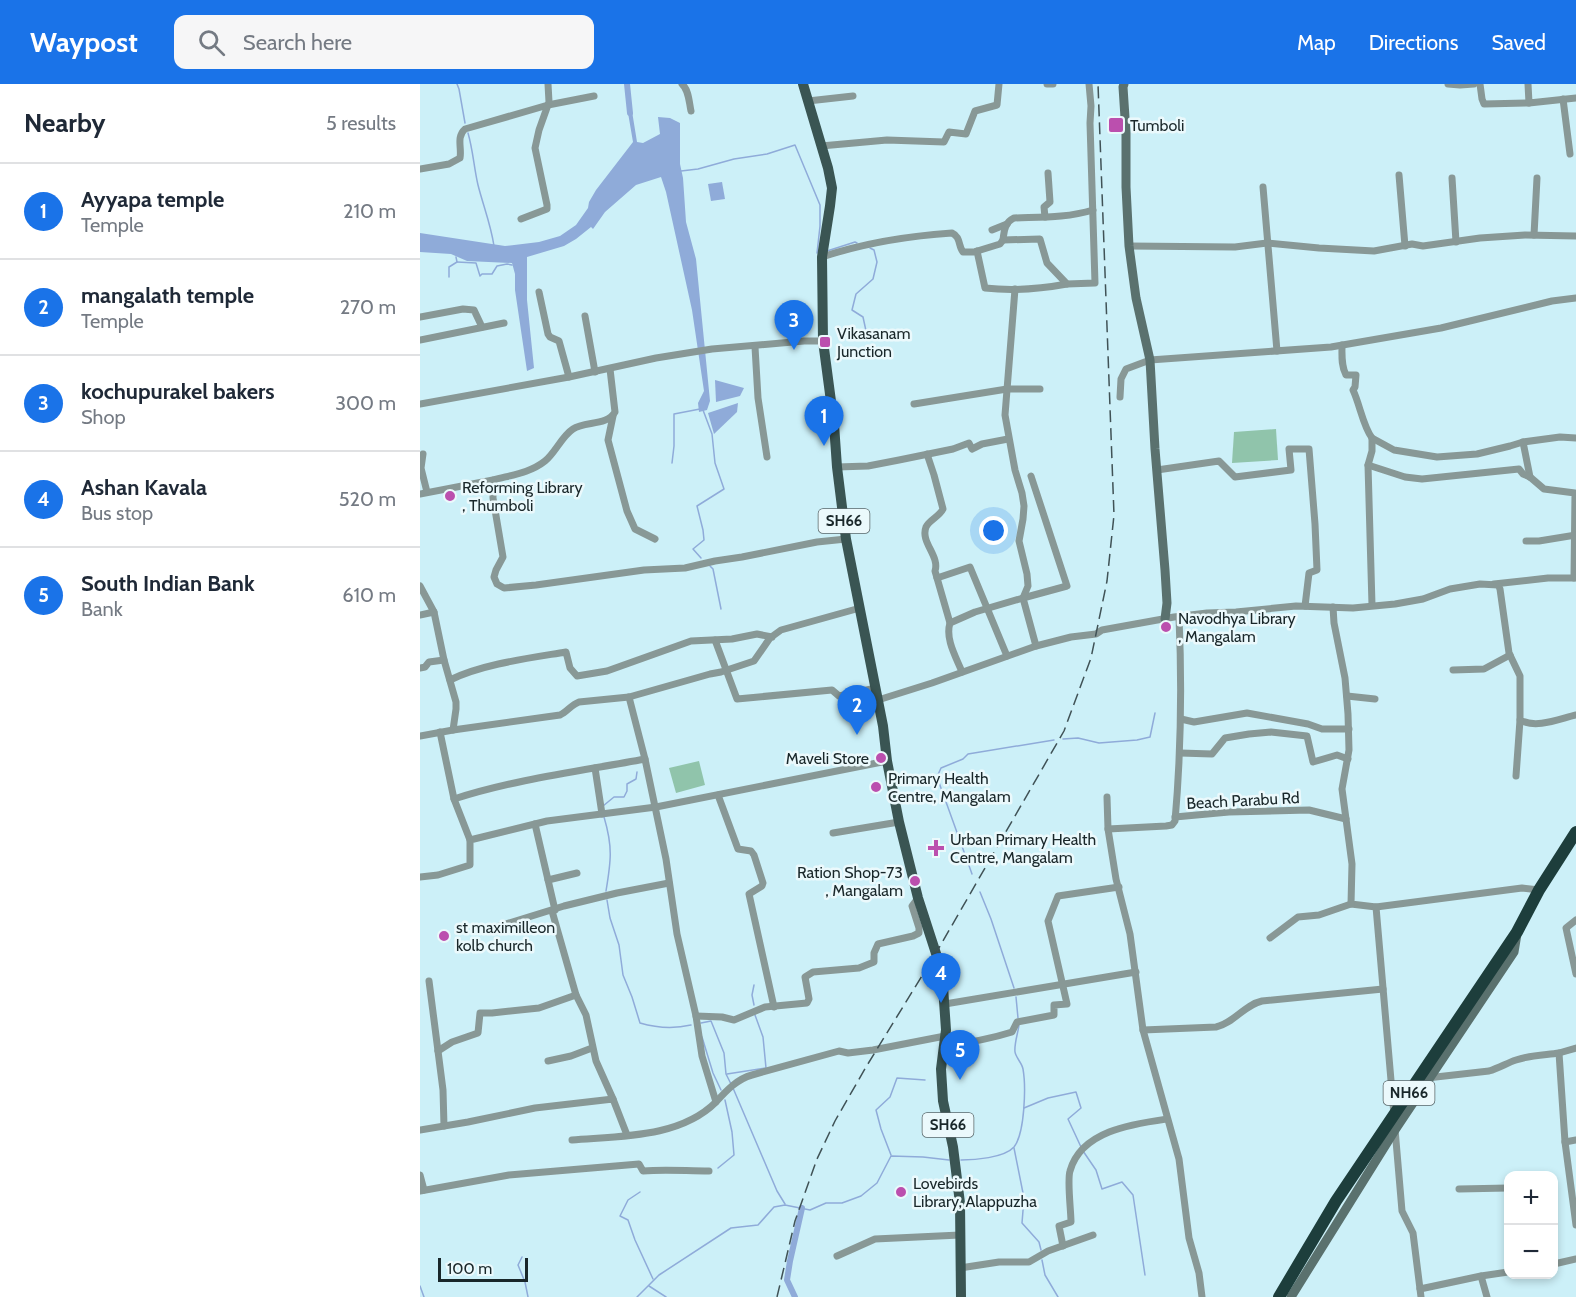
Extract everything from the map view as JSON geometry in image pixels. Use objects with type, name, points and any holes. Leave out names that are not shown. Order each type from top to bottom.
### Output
[{"type":"highway","name":"NH66","points":[[1279,1297],[1336,1202],[1394,1116],[1425,1078],[1517,933],[1539,890],[1576,832]]},
{"type":"main road","name":"SH66","points":[[803,84],[832,188],[822,256],[823,341],[846,539],[876,688],[899,822],[918,898],[942,972],[946,1030],[941,1069],[943,1101],[960,1203],[961,1297]]},
{"type":"street","points":[[521,219],[547,209],[548,204],[535,148],[548,105],[548,84]]},
{"type":"street","points":[[682,84],[687,92],[691,111]]},
{"type":"street","points":[[821,146],[887,140],[944,142],[949,132],[966,134],[975,111],[997,105],[999,84]]},
{"type":"street","points":[[1047,84],[1053,84]]},
{"type":"street","points":[[977,251],[985,288],[1003,290],[1095,283],[1089,84]]},
{"type":"street","points":[[1124,84],[1126,187],[1130,246],[1136,298],[1150,360],[1167,598],[1165,619]]},
{"type":"street","points":[[1448,84],[1474,84]]},
{"type":"street","points":[[1480,84],[1482,99],[1486,105],[1576,98]]},
{"type":"street","points":[[1528,84],[1529,103]]},
{"type":"street","points":[[420,169],[448,164],[460,158],[459,139],[465,129],[548,105],[594,96]]},
{"type":"street","points":[[808,101],[853,96]]},
{"type":"street","points":[[1563,99],[1570,154]]},
{"type":"street","points":[[1045,217],[1044,207],[1050,202],[1048,173]]},
{"type":"street","points":[[1399,175],[1405,246]]},
{"type":"street","points":[[1452,178],[1456,242]]},
{"type":"street","points":[[1534,235],[1537,178]]},
{"type":"street","points":[[1263,187],[1277,351]]},
{"type":"street","points":[[1004,240],[1007,224],[1014,218],[1079,214],[1093,210]]},
{"type":"street","points":[[992,230],[1007,224]]},
{"type":"street","points":[[822,256],[857,246],[952,233],[957,235],[963,252],[996,246],[1004,240],[1040,239],[1047,263],[1067,284]]},
{"type":"street","points":[[1130,246],[1235,247],[1268,243],[1363,251],[1480,238],[1534,235],[1576,236]]},
{"type":"street","points":[[1015,289],[1005,415],[1008,439],[1011,443],[1024,506],[1018,541],[1027,574],[1028,586],[1023,598],[1036,646]]},
{"type":"street","points":[[539,292],[548,334],[560,341],[569,377]]},
{"type":"street","points":[[1120,398],[1121,379],[1125,369],[1150,360],[1342,345],[1441,328],[1552,301],[1576,298]]},
{"type":"street","points":[[420,317],[463,309],[474,310],[482,327]]},
{"type":"street","points":[[585,316],[595,372]]},
{"type":"street","points":[[420,340],[504,323]]},
{"type":"street","points":[[420,404],[595,372],[656,358],[712,350],[823,341]]},
{"type":"street","points":[[1342,345],[1344,373],[1356,375],[1353,390],[1367,431],[1372,438],[1394,450],[1437,458],[1477,454],[1523,442],[1560,437],[1576,438]]},
{"type":"street","points":[[755,347],[758,398],[767,457]]},
{"type":"street","points":[[610,369],[615,412],[608,440],[627,511],[635,528],[655,539]]},
{"type":"street","points":[[915,404],[1007,389],[1040,389]]},
{"type":"street","points":[[423,454],[423,493],[493,480],[526,472],[545,461],[573,429],[608,420],[613,416]]},
{"type":"street","points":[[1372,438],[1368,465],[1372,605]]},
{"type":"street","points":[[837,467],[868,466],[954,449],[969,443],[972,449],[982,444],[1008,439]]},
{"type":"street","points":[[1523,442],[1530,477]]},
{"type":"street","points":[[1157,470],[1219,461],[1235,477],[1291,470],[1288,449],[1309,449],[1317,570],[1309,573],[1305,606]]},
{"type":"street","points":[[927,454],[943,509],[927,525],[926,538],[937,566],[935,571],[950,623],[948,629],[950,641],[962,672]]},
{"type":"street","points":[[878,700],[1036,646],[1071,637],[1096,634],[1102,630],[1179,616],[1305,606],[1353,608],[1407,603],[1450,589],[1480,584],[1575,578],[1575,493],[1544,489],[1519,469],[1422,479],[1405,477],[1368,465]]},
{"type":"street","points":[[950,623],[987,609],[1067,586],[1031,476]]},
{"type":"street","points":[[493,480],[493,498],[502,557],[494,577],[497,584],[504,588],[644,570],[685,568],[769,550],[846,539]]},
{"type":"street","points":[[1526,541],[1575,535]]},
{"type":"street","points":[[937,578],[970,567],[1007,656]]},
{"type":"street","points":[[1494,584],[1500,589],[1510,655],[1520,676],[1516,776]]},
{"type":"street","points":[[420,586],[434,612],[450,680],[456,709],[453,730]]},
{"type":"street","points":[[420,736],[560,715],[579,702],[629,697],[727,670],[754,661],[772,637],[781,630],[860,608]]},
{"type":"street","points":[[1333,608],[1347,696],[1350,744],[1342,789],[1352,864],[1351,904]]},
{"type":"street","points":[[420,615],[434,612]]},
{"type":"street","points":[[1175,817],[1181,719],[1179,616]]},
{"type":"street","points":[[450,680],[489,667],[566,652],[570,668],[577,676],[608,671],[691,641],[732,639],[757,634],[772,637]]},
{"type":"street","points":[[715,640],[737,699],[832,690],[839,696],[876,688]]},
{"type":"street","points":[[1453,670],[1484,669],[1510,655]]},
{"type":"street","points":[[420,668],[425,667],[429,662],[444,660]]},
{"type":"street","points":[[1347,696],[1375,699]]},
{"type":"street","points":[[629,697],[656,807],[677,934],[696,1017],[702,1056],[716,1102]]},
{"type":"street","points":[[1181,719],[1194,722],[1247,713],[1308,724],[1322,729],[1349,729]]},
{"type":"street","points":[[1520,720],[1523,723],[1544,723],[1576,715]]},
{"type":"street","points":[[420,877],[438,875],[470,865],[470,840],[454,799],[440,732]]},
{"type":"street","points":[[1180,753],[1212,754],[1225,738],[1271,732],[1307,736],[1313,762],[1337,755],[1348,759]]},
{"type":"street","points":[[454,799],[514,783],[645,759]]},
{"type":"street","points":[[470,840],[535,824],[656,807],[887,761]]},
{"type":"street","points":[[596,768],[602,814]]},
{"type":"street","points":[[718,795],[738,849],[751,851],[754,855],[763,883],[749,894],[774,1006]]},
{"type":"street","points":[[1107,797],[1108,829],[1130,934],[1143,1030],[1179,1159],[1189,1238],[1199,1273],[1202,1297]]},
{"type":"street","name":"Beach Parabu Rd","points":[[1108,829],[1166,826],[1172,825],[1175,817],[1229,812],[1309,810],[1346,819]]},
{"type":"street","points":[[833,833],[899,822]]},
{"type":"street","points":[[535,824],[576,995],[586,1015],[592,1048],[627,1135]]},
{"type":"street","points":[[548,880],[577,873]]},
{"type":"street","points":[[496,927],[617,892],[669,883]]},
{"type":"street","points":[[572,1140],[627,1135],[683,1125],[746,1077],[839,1051],[848,1053],[945,1041],[966,1043],[1012,1032],[1017,1022],[1054,1015],[1054,1005],[1066,1004],[1048,921],[1058,896],[1119,887]]},
{"type":"street","points":[[1270,938],[1298,917],[1319,915],[1351,904],[1376,907],[1522,888],[1539,890]]},
{"type":"street","points":[[696,1017],[723,1017],[734,1020],[758,1009],[807,1003],[805,977],[813,972],[859,969],[874,962],[874,953],[878,944],[919,933],[912,906],[918,898]]},
{"type":"street","points":[[1376,907],[1402,1211],[1413,1233],[1421,1297]]},
{"type":"street","points":[[1576,920],[1566,928],[1576,974]]},
{"type":"street","points":[[945,1004],[1136,972]]},
{"type":"street","points":[[429,981],[443,1090],[444,1126]]},
{"type":"street","points":[[1143,1030],[1224,1025],[1250,1005],[1262,1000],[1383,989]]},
{"type":"street","points":[[438,1051],[452,1042],[478,1032],[480,1013],[539,1008],[576,995]]},
{"type":"street","points":[[548,1060],[571,1056],[592,1048]]},
{"type":"street","points":[[1291,1297],[1425,1078],[1489,1071],[1517,1059],[1576,1048]]},
{"type":"street","points":[[1559,1053],[1564,1142],[1574,1198],[1576,1225]]},
{"type":"street","points":[[420,1130],[535,1108],[614,1099]]},
{"type":"street","points":[[1063,1246],[1059,1226],[1071,1222],[1069,1172],[1077,1155],[1105,1133],[1136,1123],[1167,1119]]},
{"type":"street","points":[[1564,1142],[1576,1140]]},
{"type":"street","points":[[420,1175],[422,1190],[509,1175],[639,1164],[643,1171],[664,1169],[709,1171]]},
{"type":"street","points":[[1459,1189],[1504,1188]]},
{"type":"street","points":[[837,1256],[875,1239],[960,1235]]},
{"type":"street","points":[[960,1268],[999,1262],[1029,1262],[1045,1252],[1093,1235]]},
{"type":"street","points":[[1558,1263],[1576,1259]]},
{"type":"street","points":[[1420,1289],[1504,1273]]},
{"type":"street","points":[[1481,1276],[1487,1297]]},
{"type":"green space","points":[[1276,429],[1278,460],[1232,463],[1234,432]]},
{"type":"green space","points":[[699,761],[705,785],[676,793],[669,768]]},
{"type":"water","points":[[631,105],[637,142],[643,143],[660,134],[658,117],[670,118],[680,123],[680,164],[686,222],[696,259],[710,401],[707,410],[699,412],[698,403],[704,391],[692,310],[661,177],[636,185],[605,212],[593,229],[591,227],[564,246],[527,257],[527,300],[534,368],[527,371],[512,263],[467,261],[451,254],[420,252],[420,233],[505,246],[539,242],[560,236],[576,225],[588,208],[596,190],[633,142],[627,107]]},
{"type":"water","points":[[722,182],[725,199],[711,201],[708,184]]},
{"type":"water","points":[[715,380],[744,388],[740,396],[716,402]]},
{"type":"water","points":[[738,403],[737,412],[714,434],[708,413]]},
{"type":"waterway","points":[[457,84],[465,123]]},
{"type":"waterway","points":[[627,84],[630,113]]},
{"type":"waterway","points":[[468,133],[478,185],[494,246]]},
{"type":"waterway","points":[[681,171],[767,154],[795,145],[820,205],[817,253]]},
{"type":"waterway","points":[[827,251],[857,243]]},
{"type":"waterway","points":[[868,340],[863,317],[852,310],[856,294],[873,279],[877,262],[874,250],[870,248]]},
{"type":"waterway","points":[[449,277],[449,267],[457,262],[456,257]]},
{"type":"waterway","points":[[457,262],[476,263],[480,276],[492,274],[497,266],[512,265]]},
{"type":"waterway","points":[[672,463],[674,414],[700,409]]},
{"type":"waterway","points":[[701,558],[693,549],[704,540],[697,506],[724,489],[715,463],[712,434],[703,410]]},
{"type":"waterway","points":[[710,566],[713,569],[721,609]]},
{"type":"waterway","points":[[1063,739],[1078,738],[1099,743],[1150,737],[1155,713]]},
{"type":"waterway","points":[[972,874],[937,777],[941,768],[963,759],[968,754],[1054,740]]},
{"type":"waterway","points":[[603,806],[614,797],[624,797],[627,784],[636,779],[637,772]]},
{"type":"waterway","points":[[604,817],[610,854],[606,891]]},
{"type":"waterway","points":[[980,892],[1014,988]]},
{"type":"waterway","points":[[607,900],[619,945],[623,975],[640,1023],[666,1027],[691,1025]]},
{"type":"waterway","points":[[754,985],[752,995],[754,1005]]},
{"type":"waterway","points":[[1016,997],[1018,1018]]},
{"type":"waterway","points":[[727,1074],[766,1068],[763,1037],[755,1015]]},
{"type":"waterway","points":[[701,1023],[711,1021],[724,1053],[726,1074],[731,1084]]},
{"type":"waterway","points":[[961,1160],[989,1158],[1003,1154],[1014,1147],[1018,1140],[1024,1097],[1023,1069],[1015,1052],[1019,1025]]},
{"type":"waterway","points":[[702,1037],[721,1090]]},
{"type":"waterway","points":[[891,1155],[876,1110],[890,1097],[897,1078],[925,1080]]},
{"type":"waterway","points":[[733,1088],[777,1191],[785,1204]]},
{"type":"waterway","points":[[1024,1108],[1048,1098],[1076,1092],[1081,1108],[1068,1119],[1081,1147]]},
{"type":"waterway","points":[[718,1168],[734,1155],[725,1100]]},
{"type":"waterway","points":[[1014,1148],[1024,1198],[1022,1223],[1039,1242],[1041,1250]]},
{"type":"waterway","points":[[1083,1151],[1096,1170],[1102,1189],[1122,1182],[1133,1195],[1145,1275]]},
{"type":"waterway","points":[[637,1297],[659,1275],[731,1228],[758,1225],[774,1207],[785,1205],[810,1210],[826,1203],[842,1203],[861,1196],[877,1183],[891,1156],[949,1160]]},
{"type":"waterway","points":[[640,1192],[628,1200],[620,1216],[628,1220],[653,1279]]},
{"type":"waterway","points":[[795,1297],[787,1280],[802,1208]]},
{"type":"waterway","points":[[522,1257],[518,1265],[528,1297]]},
{"type":"waterway","points":[[1042,1260],[1045,1275],[1058,1297]]},
{"type":"waterway","points":[[420,1286],[424,1297]]},
{"type":"waterway","points":[[649,1286],[666,1297]]},
{"type":"railway","points":[[777,1297],[795,1221],[817,1159],[835,1121],[936,953],[1064,731],[1091,658],[1107,581],[1114,515],[1098,84]]},
{"type":"place","name":"Tumboli","points":[[1116,125]]},
{"type":"place","name":"Vikasanam Junction","points":[[825,342]]},
{"type":"place","name":"kochupurakel bakers","points":[[794,350]]},
{"type":"place","name":"Ayyapa temple","points":[[824,446]]},
{"type":"place","name":"Reforming Library , Thumboli","points":[[450,496]]},
{"type":"place","name":"Navodhya Library , Mangalam","points":[[1166,627]]},
{"type":"place","name":"mangalath temple","points":[[857,735]]},
{"type":"place","name":"Maveli Store","points":[[881,758]]},
{"type":"place","name":"Primary Health Centre, Mangalam","points":[[876,787]]},
{"type":"place","name":"Urban Primary Health Centre, Mangalam","points":[[936,848]]},
{"type":"place","name":"Ration Shop-73 , Mangalam","points":[[915,881]]},
{"type":"place","name":"st maximilleon kolb church","points":[[444,936]]},
{"type":"place","name":"Ashan Kavala","points":[[941,1003]]},
{"type":"place","name":"South Indian Bank","points":[[960,1080]]},
{"type":"place","name":"Lovebirds Library, Alappuzha","points":[[901,1192]]}]
